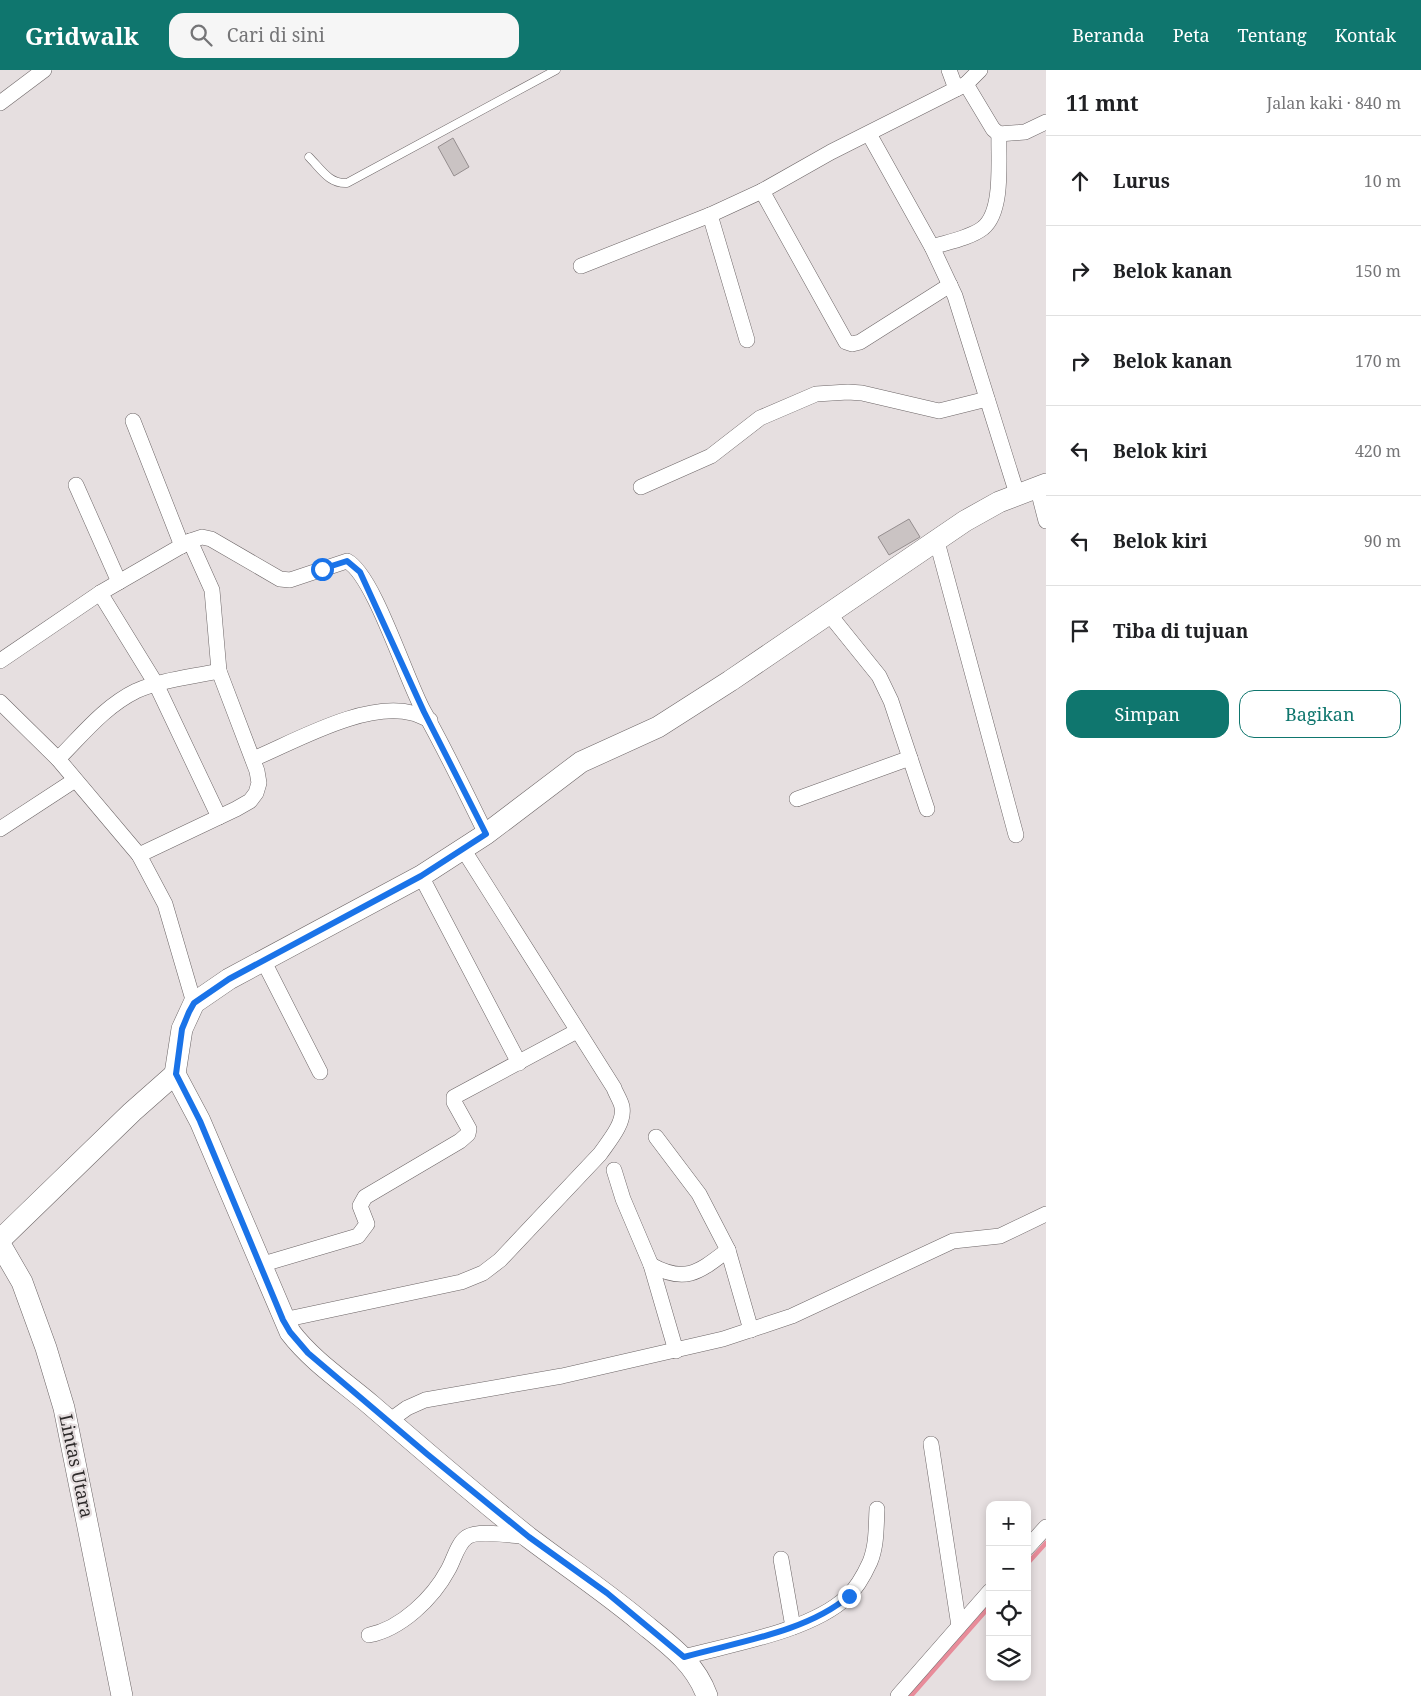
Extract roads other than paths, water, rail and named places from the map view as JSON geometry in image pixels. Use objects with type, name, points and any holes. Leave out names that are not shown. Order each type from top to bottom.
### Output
[{"type":"street","points":[[0,104],[44,70]]},
{"type":"street","points":[[949,70],[993,129],[999,134],[1025,132],[1046,122]]},
{"type":"street","points":[[581,266],[710,215],[762,191],[831,152],[961,87],[980,70]]},
{"type":"street","points":[[869,134],[932,247],[961,310],[1017,494]]},
{"type":"street","points":[[932,247],[974,232],[989,221],[996,207],[999,134]]},
{"type":"street","points":[[762,191],[846,342],[852,344],[860,342],[950,285]]},
{"type":"street","points":[[710,215],[747,340]]},
{"type":"street","points":[[641,487],[711,456],[760,418],[816,394],[862,393],[939,411],[987,399]]},
{"type":"street","points":[[133,421],[186,543],[212,590],[219,671],[253,759],[259,783],[256,793],[250,801],[139,855]]},
{"type":"street","points":[[76,485],[119,582]]},
{"type":"street","points":[[707,1696],[695,1672],[684,1657],[607,1593],[529,1537],[388,1421],[308,1353],[290,1332],[283,1320],[196,1113],[176,1074],[182,1029],[194,1003],[229,979],[264,962],[421,876],[463,850],[581,762],[658,727],[829,614],[936,538],[980,512],[1017,494],[1042,485],[1046,521]]},
{"type":"street","points":[[0,661],[100,593],[186,543],[202,537],[211,539],[280,579],[290,580],[347,561],[354,565],[372,595],[424,712],[430,720],[486,834]]},
{"type":"street","points":[[936,538],[1016,835]]},
{"type":"street","points":[[100,593],[156,684],[219,817]]},
{"type":"street","points":[[829,614],[879,676],[891,701],[927,809]]},
{"type":"street","points":[[58,760],[118,701],[156,684],[219,671]]},
{"type":"street","points":[[0,702],[58,760],[139,855],[165,904],[194,1003]]},
{"type":"street","points":[[253,759],[331,724],[370,714],[412,713],[430,720]]},
{"type":"street","points":[[797,800],[910,758]]},
{"type":"street","points":[[0,828],[32,810],[75,780]]},
{"type":"street","points":[[283,1320],[461,1282],[483,1273],[500,1260],[600,1154],[612,1138],[621,1118],[622,1106],[614,1088],[463,850]]},
{"type":"street","points":[[421,876],[519,1063]]},
{"type":"street","points":[[264,962],[320,1072]]},
{"type":"street","points":[[260,1265],[358,1236],[367,1224],[360,1206],[364,1197],[460,1141],[468,1134],[468,1129],[454,1102],[454,1097],[578,1031]]},
{"type":"street","points":[[0,1240],[132,1112],[176,1074]]},
{"type":"street","points":[[656,1137],[699,1194],[728,1250],[751,1330]]},
{"type":"street","points":[[614,1170],[623,1199],[651,1265],[676,1352]]},
{"type":"street","points":[[388,1421],[407,1408],[425,1400],[562,1376],[676,1352],[751,1330],[846,1292],[953,1241],[1000,1236],[1046,1214]]},
{"type":"street","name":"Lintas Utara","points":[[0,1244],[22,1282],[46,1348],[64,1408],[122,1696]]},
{"type":"street","points":[[651,1265],[664,1272],[684,1276],[696,1273],[728,1250]]},
{"type":"street","points":[[930,1444],[959,1626]]},
{"type":"street","points":[[684,1657],[793,1627],[829,1611],[849,1596],[870,1562],[874,1548],[877,1509]]},
{"type":"street","points":[[1029,1546],[1046,1527]]},
{"type":"street","points":[[369,1635],[389,1629],[424,1601],[448,1572],[460,1544],[467,1537],[477,1533],[529,1537]]},
{"type":"street","points":[[781,1559],[793,1627]]},
{"type":"street","points":[[898,1696],[986,1596]]},
{"type":"lane","points":[[309,156],[330,180],[336,183],[347,183],[556,70]]},
{"type":"waterway","points":[[1031,1560],[1046,1543]]},
{"type":"waterway","points":[[911,1696],[986,1611]]}]
